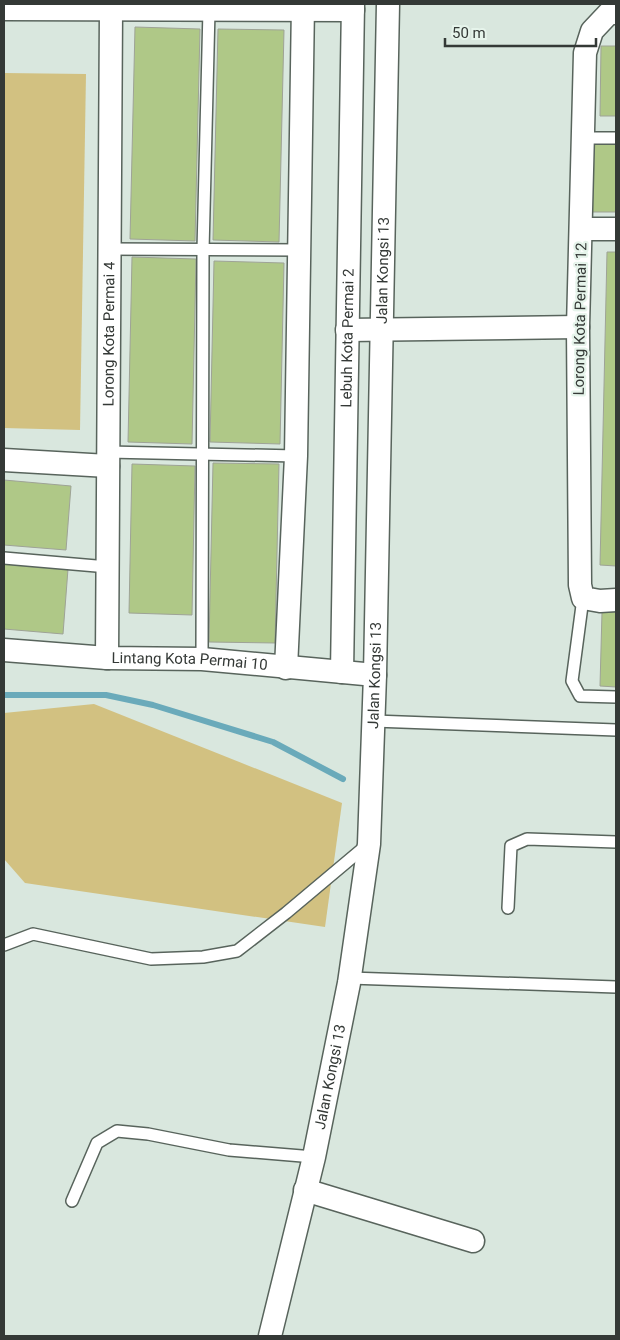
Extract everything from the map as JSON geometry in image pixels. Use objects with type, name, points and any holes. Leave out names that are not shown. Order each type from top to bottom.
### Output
[{"type":"street","name":"Jalan Kongsi 13","points":[[271,1336],[314,1157],[350,978],[369,844],[374,721],[388,4]]},
{"type":"street","points":[[4,9],[36,7],[111,10],[209,10],[353,7]]},
{"type":"street","points":[[286,668],[296,456],[303,7]]},
{"type":"street","name":"Lebuh Kota Permai 2","points":[[342,672],[353,7]]},
{"type":"street","name":"Lorong Kota Permai 4","points":[[107,658],[111,10]]},
{"type":"street","name":"Lorong Kota Permai 12","points":[[582,592],[578,327],[585,53],[592,31],[609,13],[616,13]]},
{"type":"street","points":[[581,229],[616,229]]},
{"type":"street","points":[[347,330],[382,328],[578,327]]},
{"type":"street","points":[[4,460],[108,459]]},
{"type":"street","points":[[582,592],[600,601],[616,600]]},
{"type":"street","name":"Lintang Kota Permai 10","points":[[4,650],[107,658],[202,659],[286,668],[375,674]]},
{"type":"street","points":[[305,1190],[473,1241]]},
{"type":"lane","points":[[202,659],[203,250],[209,10]]},
{"type":"lane","points":[[583,138],[616,138]]},
{"type":"lane","points":[[110,249],[299,250]]},
{"type":"lane","points":[[108,459],[202,454],[296,456]]},
{"type":"lane","points":[[4,558],[108,567]]},
{"type":"lane","points":[[582,592],[572,681],[580,696],[616,697]]},
{"type":"lane","points":[[374,721],[616,730]]},
{"type":"lane","points":[[508,908],[511,846],[527,839],[616,842]]},
{"type":"lane","points":[[4,945],[33,934],[151,959],[203,957],[237,951],[369,844]]},
{"type":"lane","points":[[350,978],[616,987]]},
{"type":"lane","points":[[72,1201],[97,1143],[117,1131],[148,1134],[229,1150],[314,1157]]},
{"type":"shaded area","points":[[4,73],[86,74],[80,430],[4,428]]},
{"type":"shaded area","points":[[94,704],[342,803],[325,927],[25,883],[4,859],[4,713]]},
{"type":"building","points":[[135,27],[200,29],[195,241],[130,239]]},
{"type":"building","points":[[218,29],[284,30],[279,242],[213,240]]},
{"type":"building","points":[[601,46],[616,46],[616,116],[600,116]]},
{"type":"building","points":[[593,142],[616,142],[616,212],[592,212]]},
{"type":"building","points":[[607,252],[616,252],[616,566],[600,565]]},
{"type":"building","points":[[132,257],[196,259],[192,444],[128,442]]},
{"type":"building","points":[[214,261],[284,263],[280,444],[210,442]]},
{"type":"building","points":[[213,463],[279,464],[275,643],[209,642]]},
{"type":"building","points":[[132,464],[195,466],[192,615],[129,613]]},
{"type":"building","points":[[4,480],[71,486],[66,550],[4,545]]},
{"type":"building","points":[[4,564],[68,569],[63,634],[4,629]]},
{"type":"building","points":[[602,612],[616,612],[616,687],[600,686]]},
{"type":"waterway","points":[[4,695],[106,695],[153,705],[273,742],[343,779]]}]
